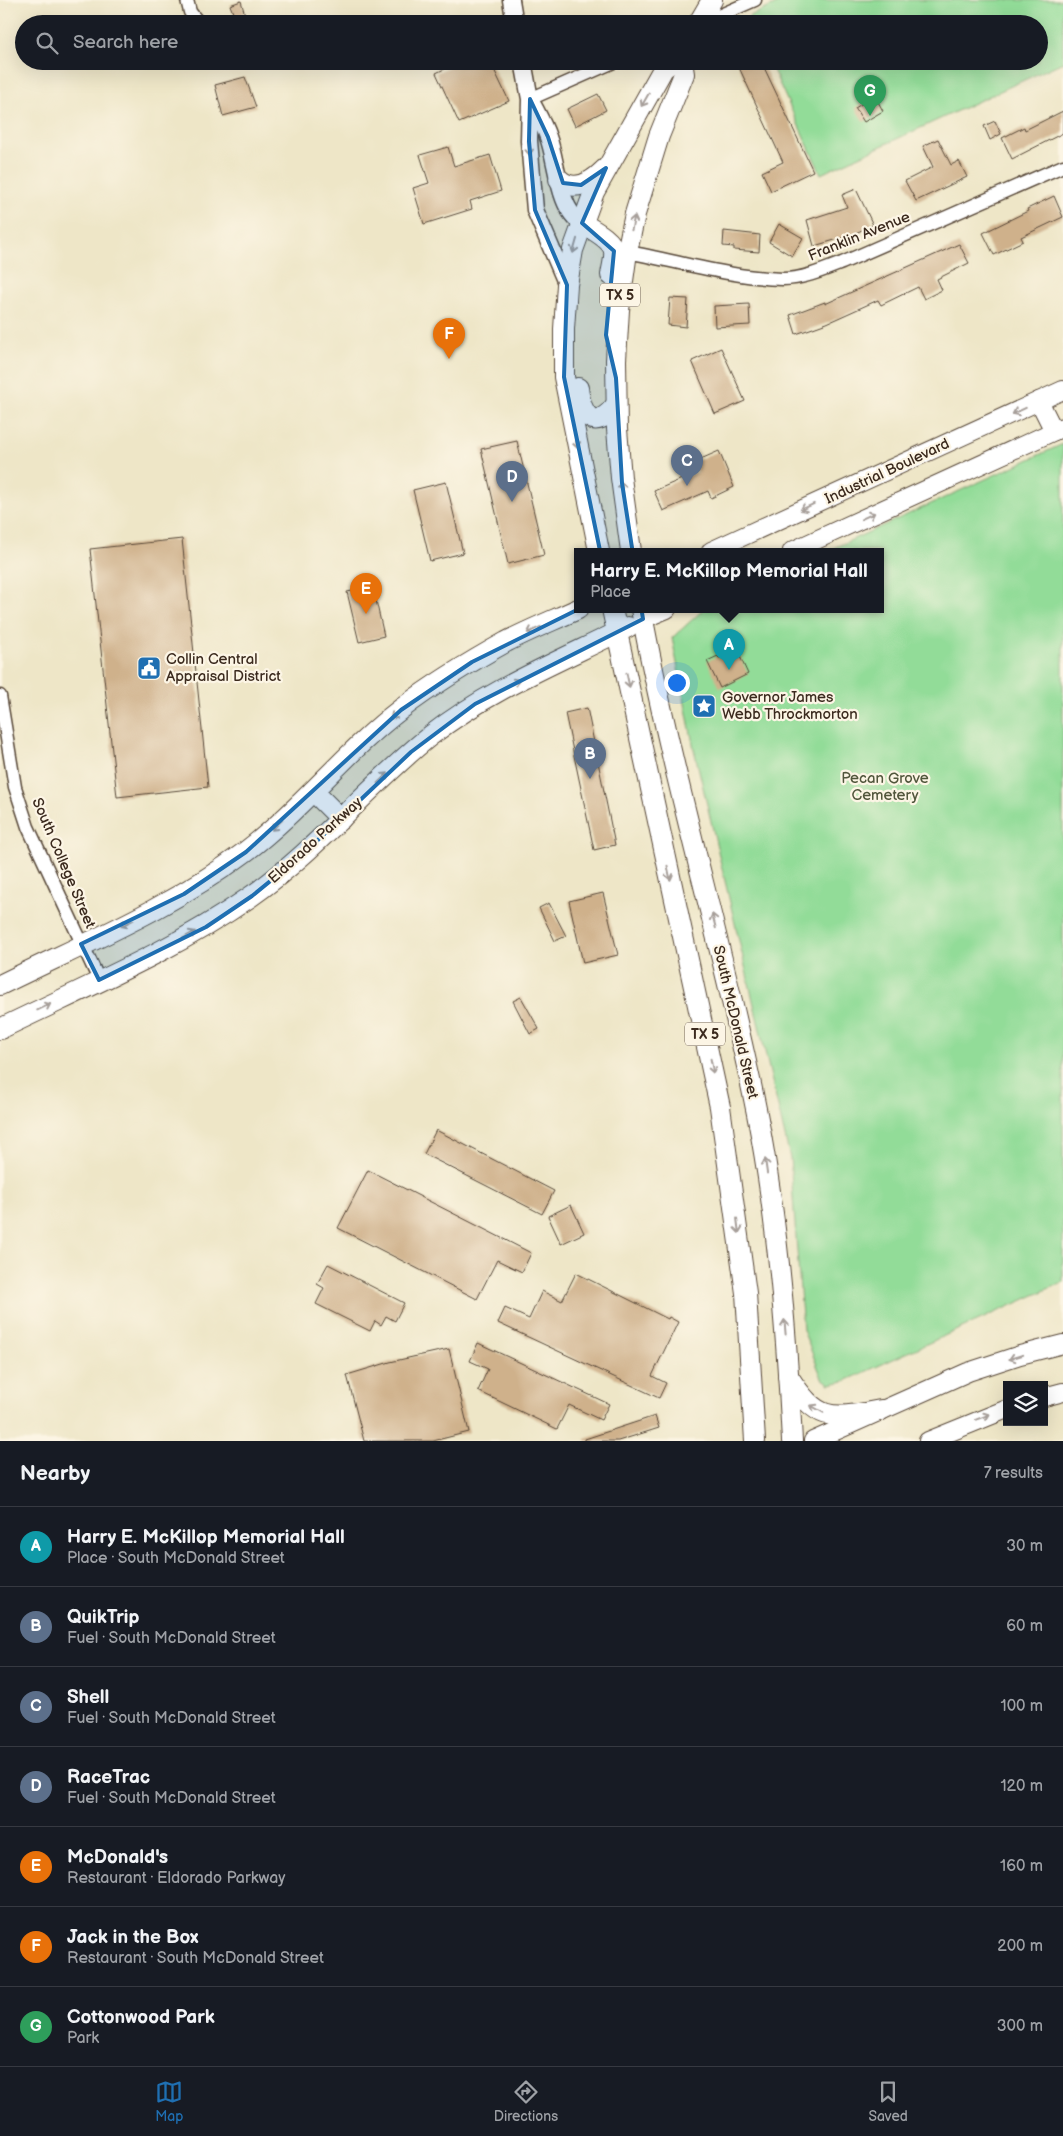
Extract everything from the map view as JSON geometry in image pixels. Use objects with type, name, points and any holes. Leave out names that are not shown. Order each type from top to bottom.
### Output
[{"type":"main road","points":[[704,15],[712,0]]},
{"type":"main road","points":[[598,548],[564,377],[564,329],[567,285],[573,250],[582,223],[606,168],[662,70]]},
{"type":"main road","name":"TX 5","points":[[631,548],[619,461],[616,405],[619,310],[627,252],[635,214],[650,160],[684,74],[683,70]]},
{"type":"main road","points":[[559,180],[565,184],[581,185],[592,181],[606,168]]},
{"type":"main road","points":[[582,223],[604,238],[614,251],[606,320],[608,346],[616,378]]},
{"type":"main road","points":[[564,329],[573,349],[579,404],[584,413],[592,418],[598,418],[607,415],[616,405]]},
{"type":"main road","name":"Industrial Boulevard","points":[[718,548],[1063,390]]},
{"type":"main road","points":[[799,548],[1059,429],[1039,401]]},
{"type":"main road","points":[[0,985],[162,906],[202,882],[264,837],[366,739],[439,682],[508,641],[574,611]]},
{"type":"main road","name":"TX 5","points":[[613,613],[711,1060],[731,1176],[746,1293],[756,1441]]},
{"type":"main road","name":"Eldorado Parkway","points":[[0,1029],[178,942],[230,911],[301,856],[411,752],[469,709],[532,672],[618,632],[642,614]]},
{"type":"main road","name":"South McDonald Street","points":[[642,614],[669,742],[723,960],[763,1147],[783,1310],[792,1441]]},
{"type":"main road","points":[[644,753],[669,742]]},
{"type":"main road","points":[[313,791],[341,819]]},
{"type":"main road","points":[[664,847],[693,839]]},
{"type":"main road","points":[[812,1441],[968,1372],[1020,1355],[1063,1344]]},
{"type":"main road","points":[[788,1376],[808,1403],[829,1415],[840,1417],[881,1410]]},
{"type":"main road","points":[[1048,1396],[1063,1392]]},
{"type":"main road","points":[[928,1441],[1003,1411]]},
{"type":"street","points":[[187,0],[192,15]]},
{"type":"street","points":[[511,0],[514,15]]},
{"type":"street","points":[[720,15],[755,0]]},
{"type":"street","points":[[525,70],[530,99],[529,140],[536,210],[567,285]]},
{"type":"street","points":[[530,99],[596,70]]},
{"type":"street","points":[[530,99],[548,137],[569,210],[582,223]]},
{"type":"street","name":"Franklin Avenue","points":[[627,252],[750,275],[784,279],[812,274],[842,263],[1063,166]]},
{"type":"street","name":"South College Street","points":[[0,696],[12,769],[22,810],[37,850],[99,980]]},
{"type":"highlighted area","points":[[530,99],[548,137],[563,183],[581,185],[606,168],[582,223],[614,251],[606,335],[616,378],[622,483],[643,619],[475,704],[411,752],[301,856],[252,896],[206,927],[99,980],[81,944],[184,894],[246,852],[401,710],[472,662],[609,594],[564,377],[567,285],[535,210],[529,141]]},
{"type":"green space","points":[[785,0],[1063,0],[1063,62],[1048,69],[1048,15],[752,15]]},
{"type":"green space","points":[[773,70],[1046,70],[821,174]]},
{"type":"green space","name":"Pecan Grove Cemetery","points":[[1063,444],[1063,1282],[845,1381],[830,1384],[822,1378],[803,1330],[790,1158],[694,749],[672,638],[700,613],[884,613],[884,548],[834,548]]},
{"type":"building","points":[[241,1],[245,15],[234,15],[230,5]]},
{"type":"building","points":[[442,70],[494,70],[509,101],[459,123],[436,73]]},
{"type":"building","points":[[740,70],[765,70],[813,171],[771,191],[762,172],[783,162]]},
{"type":"building","points":[[245,77],[256,107],[223,116],[215,85]]},
{"type":"building","points":[[598,94],[606,110],[575,126],[567,109]]},
{"type":"building","points":[[875,96],[883,111],[864,122],[855,108]]},
{"type":"building","points":[[1063,111],[1063,133],[1012,159],[1002,138],[1024,127],[1025,130]]},
{"type":"building","points":[[995,121],[1001,134],[990,140],[984,126]]},
{"type":"building","points":[[938,139],[951,165],[959,161],[967,177],[916,201],[905,181],[933,167],[923,146]]},
{"type":"building","points":[[448,147],[454,166],[490,155],[501,191],[470,201],[472,209],[424,224],[413,188],[429,183],[420,155]]},
{"type":"building","points":[[856,189],[873,225],[849,236],[814,246],[807,220],[847,207],[842,195]]},
{"type":"building","points":[[1054,196],[1063,217],[1021,237],[1023,241],[994,255],[983,233]]},
{"type":"building","points":[[779,224],[803,238],[792,256],[769,242]]},
{"type":"building","points":[[724,231],[760,235],[759,252],[734,250],[734,247],[723,246]]},
{"type":"building","points":[[959,244],[969,263],[937,279],[942,290],[924,299],[918,287],[881,305],[878,300],[827,323],[796,334],[790,315],[825,302],[825,304]]},
{"type":"building","points":[[670,298],[688,299],[686,327],[668,325]]},
{"type":"building","points":[[749,304],[750,325],[715,327],[714,306]]},
{"type":"building","points":[[721,348],[745,401],[715,414],[692,361]]},
{"type":"building","points":[[517,441],[544,555],[508,564],[481,449]]},
{"type":"building","points":[[719,451],[734,487],[711,498],[708,491],[663,511],[654,491],[698,472],[694,462]]},
{"type":"building","points":[[446,482],[463,553],[430,561],[413,490]]},
{"type":"building","name":"Collin Central Appraisal District","points":[[182,539],[208,787],[117,797],[90,549]]},
{"type":"building","points":[[373,587],[384,636],[359,642],[347,592]]},
{"type":"building","points":[[737,650],[748,674],[720,688],[707,661]]},
{"type":"building","points":[[587,708],[615,845],[594,850],[565,713]]},
{"type":"building","points":[[603,893],[618,955],[583,963],[569,901]]},
{"type":"building","points":[[549,903],[566,936],[555,941],[539,908]]},
{"type":"building","points":[[521,997],[539,1029],[530,1034],[513,1001]]},
{"type":"building","points":[[436,1130],[554,1191],[542,1214],[424,1154]]},
{"type":"building","points":[[368,1170],[531,1253],[522,1272],[497,1260],[477,1299],[338,1228]]},
{"type":"building","points":[[571,1205],[584,1233],[561,1244],[548,1216]]},
{"type":"building","points":[[328,1264],[404,1303],[395,1321],[386,1316],[381,1325],[375,1321],[370,1331],[316,1304],[324,1288],[317,1284]]},
{"type":"building","points":[[576,1273],[668,1319],[669,1317],[678,1322],[652,1376],[666,1383],[659,1398],[498,1323],[505,1308],[529,1319],[542,1291],[562,1301]]},
{"type":"building","points":[[478,1343],[609,1404],[601,1420],[569,1405],[557,1429],[478,1391],[488,1369],[470,1361]]},
{"type":"building","points":[[449,1349],[469,1432],[433,1441],[364,1441],[347,1375],[390,1362]]},
{"type":"building","points":[[655,1416],[659,1428],[618,1441],[585,1441],[585,1439]]},
{"type":"place","name":"Cottonwood Park","points":[[870,116]]},
{"type":"place","name":"Jack in the Box","points":[[449,359]]},
{"type":"place","name":"Shell","points":[[687,486]]},
{"type":"place","name":"RaceTrac","points":[[512,502]]},
{"type":"place","name":"McDonald's","points":[[366,614]]},
{"type":"place","name":"Collin Central Appraisal District","points":[[149,668]]},
{"type":"place","name":"Harry E. McKillop Memorial Hall","points":[[729,670]]},
{"type":"place","name":"Governor James Webb Throckmorton","points":[[704,706]]},
{"type":"place","name":"QuikTrip","points":[[590,779]]}]
